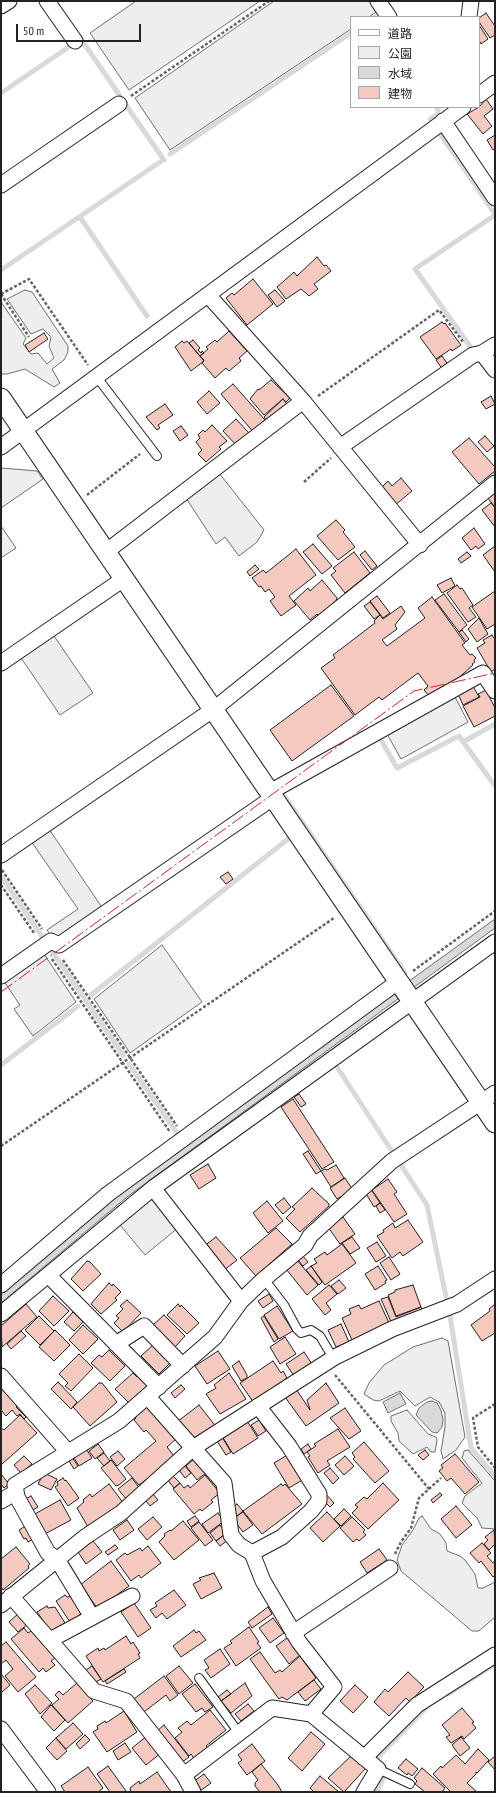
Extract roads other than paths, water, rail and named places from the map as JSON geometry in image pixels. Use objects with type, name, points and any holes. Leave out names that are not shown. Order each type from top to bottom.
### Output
[{"type":"street","points":[[1,6],[9,1]]},
{"type":"street","points":[[47,1],[75,41]]},
{"type":"street","points":[[378,1],[388,16]]},
{"type":"street","points":[[469,16],[471,1]]},
{"type":"street","points":[[480,94],[495,83]]},
{"type":"street","points":[[1,185],[119,104]]},
{"type":"street","points":[[1,446],[453,112],[495,198]]},
{"type":"street","points":[[208,294],[305,403],[420,545]]},
{"type":"street","points":[[341,448],[478,354],[495,345]]},
{"type":"street","points":[[478,354],[495,370]]},
{"type":"street","points":[[1,398],[406,991],[488,1097],[495,1123]]},
{"type":"street","points":[[106,552],[305,403]]},
{"type":"street","points":[[1,855],[214,709],[420,545],[495,483]]},
{"type":"street","points":[[1,663],[125,578]]},
{"type":"street","points":[[1,976],[47,944],[59,945],[272,794],[483,673],[495,691]]},
{"type":"street","points":[[1,1285],[108,1194],[181,1141],[406,991],[495,942]]},
{"type":"street","points":[[1,1314],[153,1188],[406,991]]},
{"type":"street","points":[[92,1618],[57,1559],[48,1553],[16,1492],[15,1485],[119,1421],[215,1337],[241,1301],[264,1279],[305,1245],[310,1236],[396,1159],[488,1097]]},
{"type":"street","points":[[153,1188],[241,1301]]},
{"type":"street","points":[[48,1275],[116,1344],[193,1448],[224,1483],[231,1535],[239,1545],[252,1552],[263,1581],[293,1633],[334,1687],[311,1714]]},
{"type":"street","points":[[364,1792],[378,1769],[311,1714],[272,1708],[238,1733],[186,1786],[126,1701],[94,1691],[50,1640],[6,1600],[57,1559],[121,1513],[193,1448],[329,1361],[392,1329],[450,1308],[495,1279]]},
{"type":"street","points":[[116,1344],[144,1326],[183,1366]]},
{"type":"street","points":[[1,1376],[68,1452]]},
{"type":"street","points":[[252,1552],[282,1537],[311,1511],[319,1501],[319,1494],[289,1446],[258,1406]]},
{"type":"street","points":[[1,1501],[16,1492]]},
{"type":"street","points":[[293,1633],[390,1568]]},
{"type":"street","points":[[50,1640],[132,1596]]},
{"type":"street","points":[[364,1758],[417,1705],[495,1655]]},
{"type":"street","points":[[1,1729],[48,1792]]},
{"type":"lane","points":[[96,376],[157,456]]},
{"type":"lane","points":[[264,1279],[284,1304],[297,1329],[301,1333],[311,1330],[320,1336],[329,1361]]},
{"type":"lane","points":[[199,1678],[238,1733]]},
{"type":"lane","points":[[378,1769],[410,1784]]},
{"type":"water","points":[[495,919],[495,928],[127,1197],[1,1303],[1,1290],[110,1197]]},
{"type":"water","points":[[400,1393],[406,1404],[388,1413],[383,1402]]},
{"type":"water","points":[[432,1401],[437,1403],[441,1410],[443,1420],[442,1427],[437,1433],[432,1432],[416,1415],[419,1408],[427,1402]]},
{"type":"waterway","points":[[170,154],[350,34]]},
{"type":"waterway","points":[[79,36],[120,96]]},
{"type":"waterway","points":[[1,93],[73,44]]},
{"type":"waterway","points":[[126,105],[164,160]]},
{"type":"waterway","points":[[430,119],[438,114],[437,108]]},
{"type":"waterway","points":[[441,135],[495,214]]},
{"type":"waterway","points":[[1,270],[160,162]]},
{"type":"waterway","points":[[472,349],[415,269],[495,215]]},
{"type":"waterway","points":[[80,217],[147,316]]},
{"type":"waterway","points":[[463,742],[495,724]]},
{"type":"waterway","points":[[380,738],[397,768],[459,736],[495,786]]},
{"type":"waterway","points":[[283,794],[405,973]]},
{"type":"waterway","points":[[91,995],[288,839]]},
{"type":"waterway","points":[[1,876],[43,938]]},
{"type":"waterway","points":[[50,948],[123,1055]]},
{"type":"waterway","points":[[1,1065],[78,1006]]},
{"type":"waterway","points":[[129,1064],[177,1133]]},
{"type":"waterway","points":[[335,1064],[427,1205],[450,1316],[471,1448],[495,1476]]},
{"type":"waterway","points":[[448,1694],[495,1664]]},
{"type":"waterway","points":[[379,1756],[426,1708]]},
{"type":"waterway","points":[[377,1792],[383,1779]]}]
